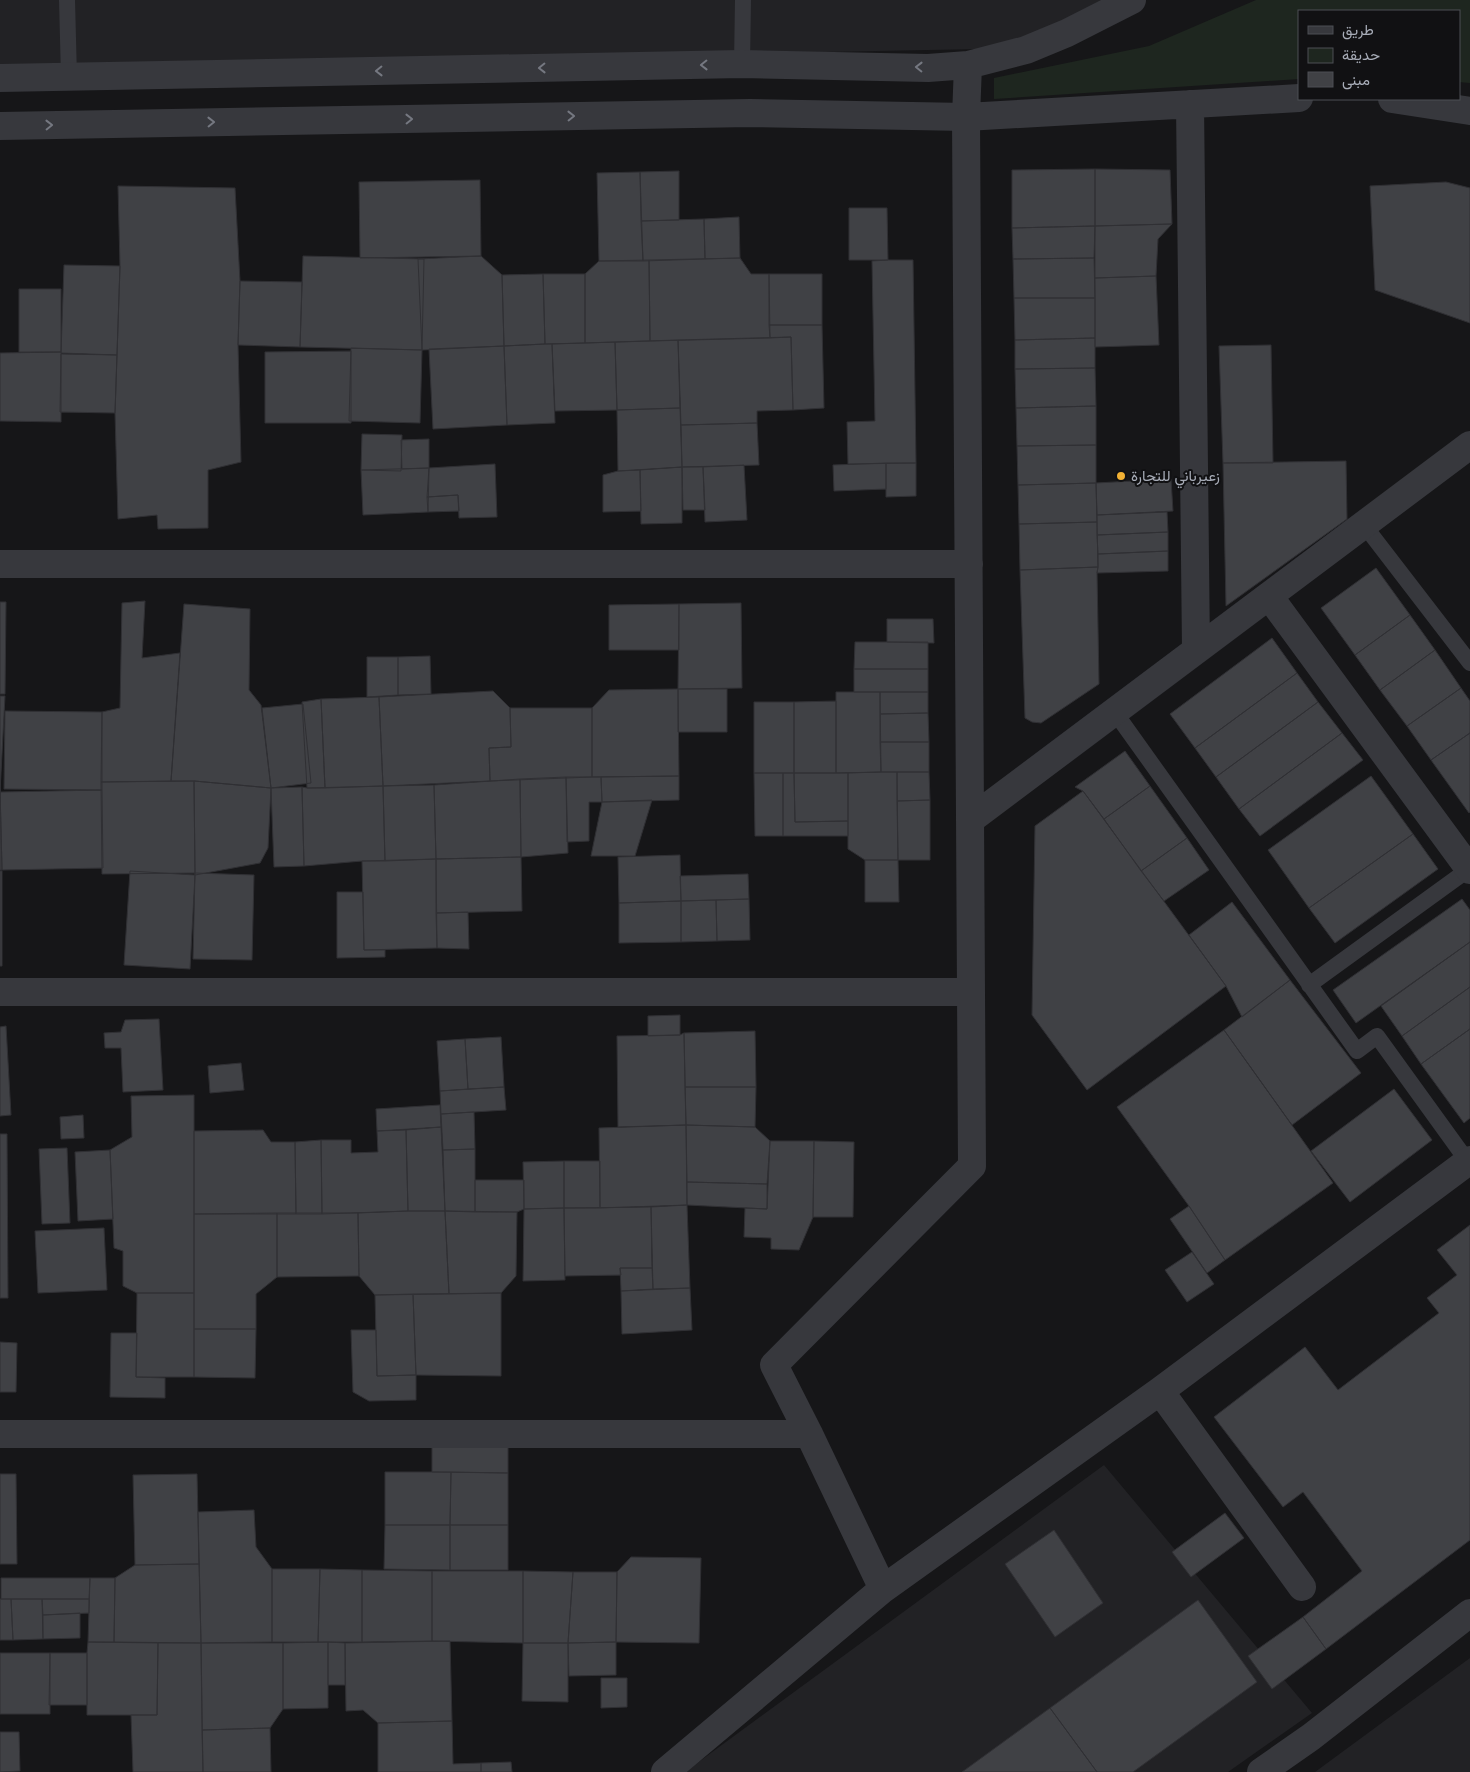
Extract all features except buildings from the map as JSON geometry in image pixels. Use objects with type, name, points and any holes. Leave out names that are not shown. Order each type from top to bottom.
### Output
[{"type":"street","points":[[0,78],[742,64],[928,68],[968,65],[1026,50],[1067,33],[1132,0]]},
{"type":"street","points":[[883,1589],[809,1434],[774,1366],[972,1166],[966,117],[968,65]]},
{"type":"street","points":[[0,126],[750,113],[966,117],[1298,98]]},
{"type":"street","points":[[1398,100],[1470,111]]},
{"type":"street","points":[[1190,104],[1196,650]]},
{"type":"street","points":[[970,820],[1470,445]]},
{"type":"street","points":[[0,564],[968,564]]},
{"type":"street","points":[[1269,596],[1470,869]]},
{"type":"street","points":[[0,992],[971,992]]},
{"type":"street","points":[[665,1772],[883,1589],[1160,1391],[1469,1161]]},
{"type":"street","points":[[1160,1391],[1302,1587]]},
{"type":"street","points":[[0,1434],[809,1434]]},
{"type":"street","points":[[1261,1772],[1311,1737],[1470,1613]]},
{"type":"lane","points":[[67,0],[70,78]]},
{"type":"lane","points":[[742,64],[743,0]]},
{"type":"lane","points":[[1364,525],[1470,663]]},
{"type":"lane","points":[[1114,711],[1356,1051],[1377,1036],[1469,1161]]},
{"type":"lane","points":[[1309,985],[1470,869]]},
{"type":"shaded area","points":[[0,0],[1119,0],[1033,48],[0,68]]},
{"type":"shaded area","points":[[1104,1465],[1312,1713],[1228,1772],[685,1772]]},
{"type":"shaded area","points":[[1470,1658],[1470,1772],[1315,1772]]},
{"type":"green space","points":[[1256,0],[1470,0],[1470,83],[1460,82],[1460,10],[1298,10],[1298,79],[994,99],[994,78],[1149,46]]},
{"type":"place","name":"زعيرباني للتجارة","points":[[1121,476]]}]
